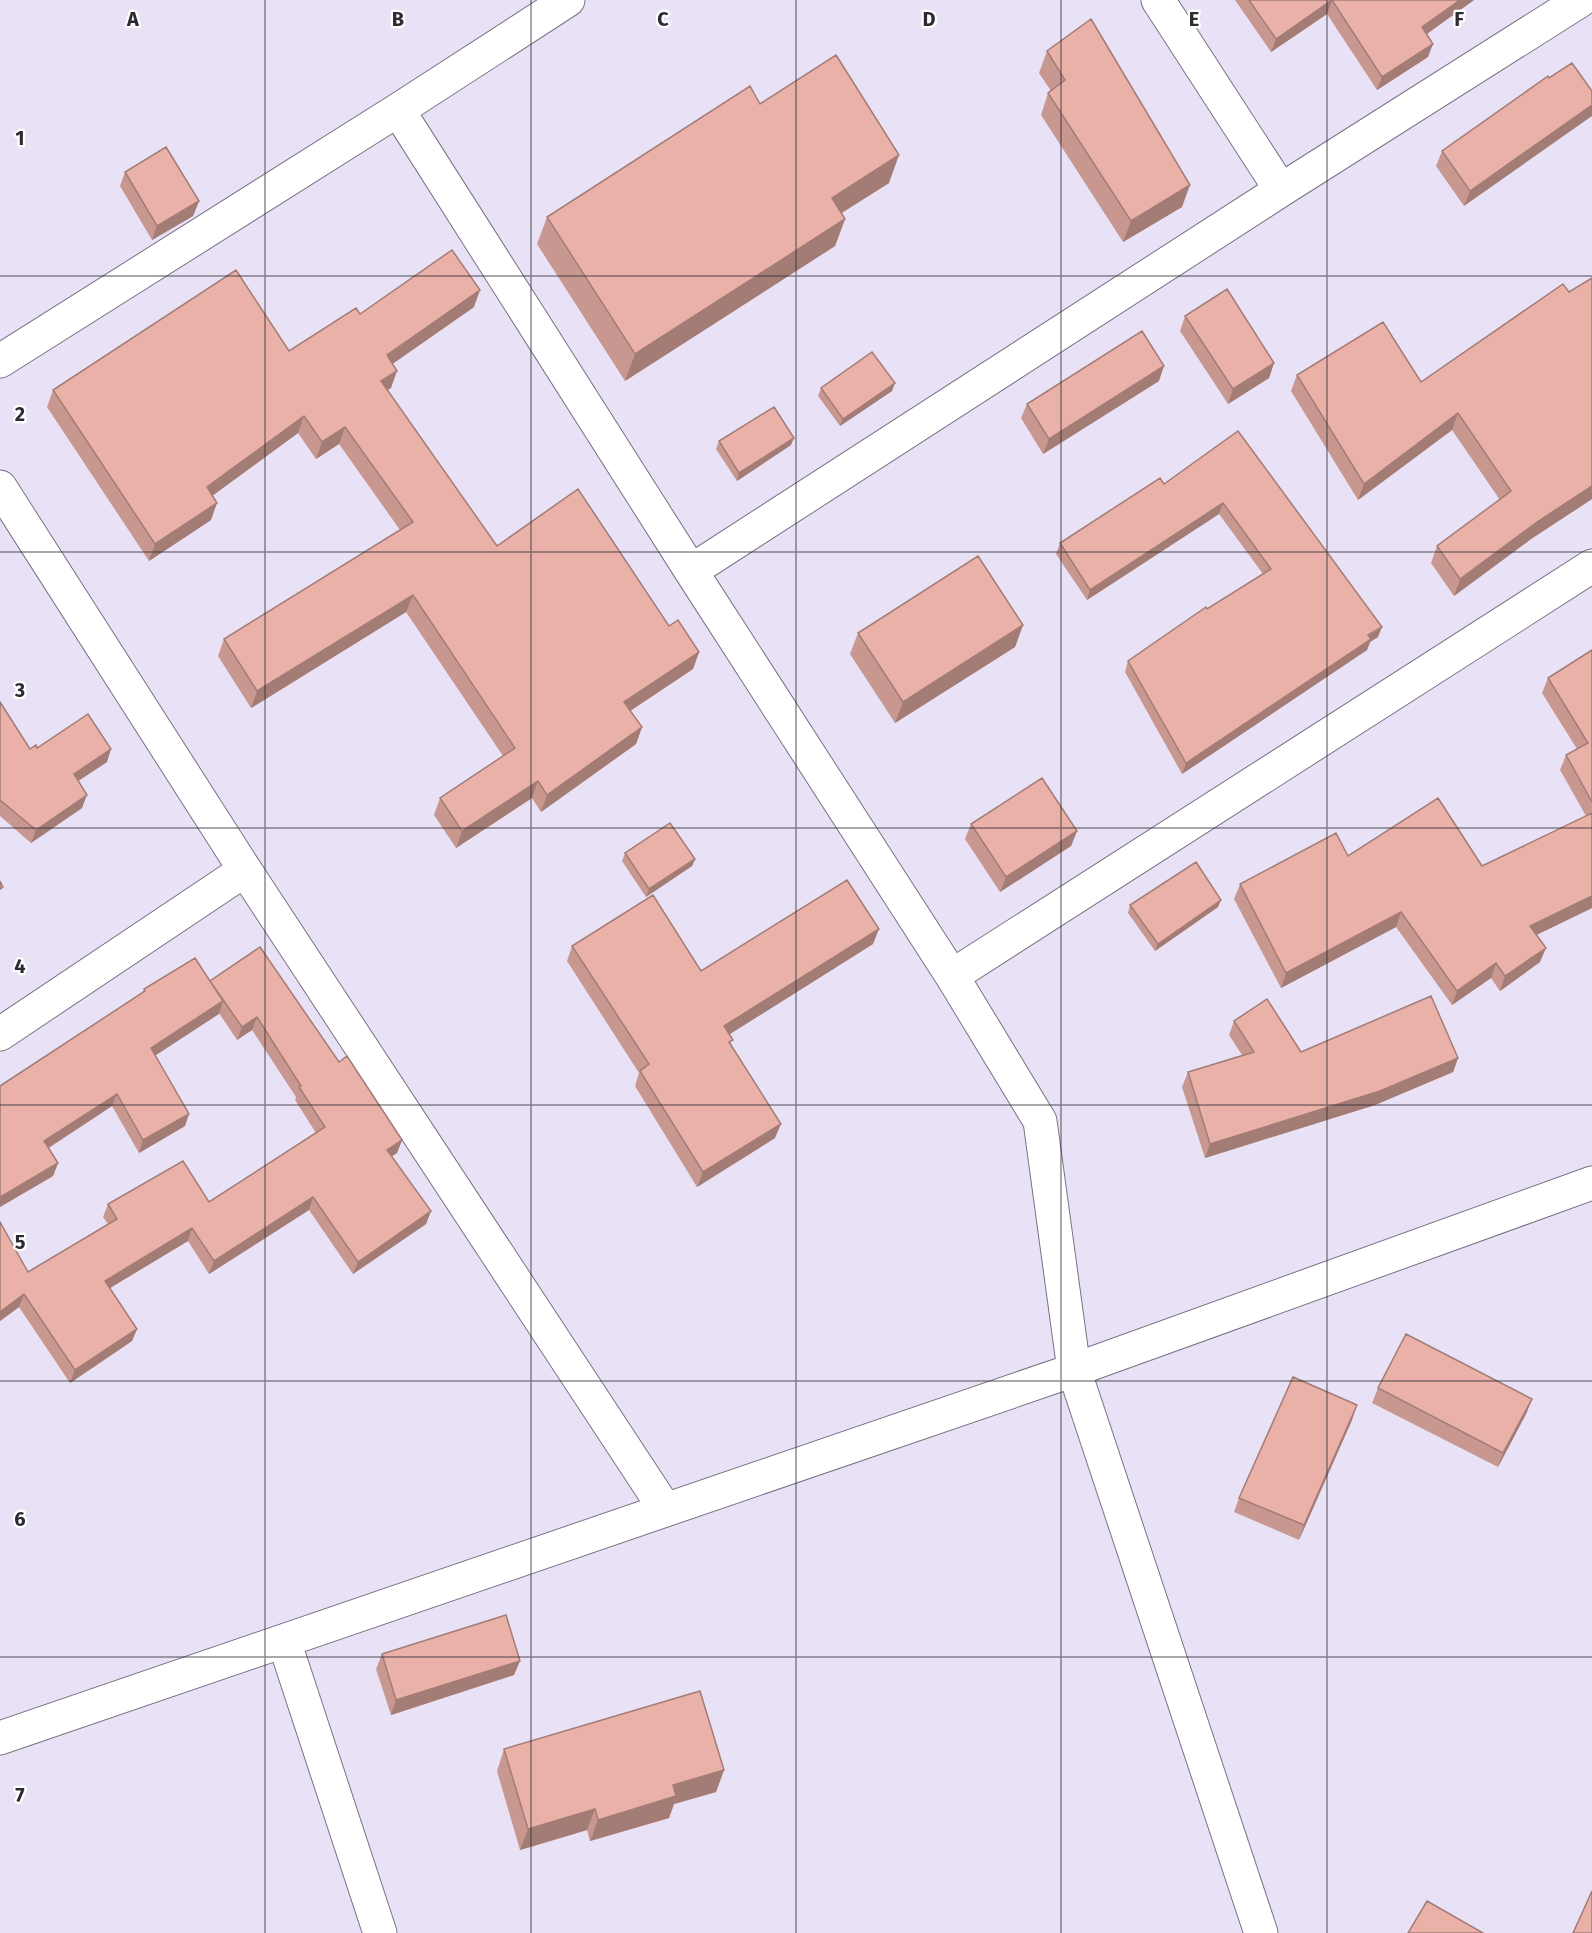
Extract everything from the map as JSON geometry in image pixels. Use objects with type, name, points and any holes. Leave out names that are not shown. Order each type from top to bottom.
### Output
[{"type":"street","points":[[0,361],[568,0]]},
{"type":"street","points":[[1158,0],[1281,190]]},
{"type":"street","points":[[691,571],[1281,190],[1581,0]]},
{"type":"street","points":[[398,110],[952,976],[1040,1121],[1074,1370],[1261,1933]]},
{"type":"street","points":[[0,488],[245,870],[665,1509]]},
{"type":"street","points":[[952,976],[1592,566]]},
{"type":"street","points":[[0,1034],[245,870]]},
{"type":"street","points":[[0,1738],[1074,1370],[1592,1183]]},
{"type":"street","points":[[284,1641],[380,1933]]},
{"type":"building","points":[[1249,0],[1332,0],[1276,39]]},
{"type":"building","points":[[1332,0],[1460,0],[1422,27],[1433,44],[1382,77]]},
{"type":"building","points":[[1091,19],[1190,185],[1131,221],[1048,93],[1065,80],[1047,51]]},
{"type":"building","points":[[836,55],[899,155],[832,198],[845,219],[635,354],[547,217],[750,86],[760,104]]},
{"type":"building","points":[[1572,63],[1592,91],[1592,105],[1470,191],[1442,151],[1548,76],[1549,78]]},
{"type":"building","points":[[166,147],[199,201],[157,226],[125,172]]},
{"type":"building","points":[[452,250],[480,290],[387,355],[397,371],[381,381],[497,546],[578,489],[669,626],[678,620],[699,652],[624,702],[642,727],[547,795],[538,781],[462,831],[440,798],[515,748],[413,595],[257,691],[224,639],[413,522],[345,427],[322,442],[304,416],[207,487],[217,503],[155,544],[53,390],[236,270],[289,351],[356,308],[360,314]]},
{"type":"building","points":[[1592,278],[1592,486],[1537,522],[1460,579],[1437,546],[1511,491],[1458,413],[1364,484],[1297,375],[1383,322],[1421,382],[1563,284],[1569,292]]},
{"type":"building","points":[[1227,289],[1274,363],[1233,389],[1185,316]]},
{"type":"building","points":[[1142,331],[1164,366],[1049,439],[1027,404]]},
{"type":"building","points":[[872,352],[895,383],[843,419],[821,388]]},
{"type":"building","points":[[774,407],[794,438],[739,473],[719,441]]},
{"type":"building","points":[[1238,431],[1382,627],[1368,635],[1371,639],[1186,763],[1128,661],[1206,607],[1207,609],[1271,569],[1223,503],[1090,590],[1060,543],[1160,478],[1164,484]]},
{"type":"building","points":[[978,556],[1023,625],[903,702],[858,633]]},
{"type":"building","points":[[1592,650],[1592,802],[1566,755],[1588,743],[1548,678]]},
{"type":"building","points":[[0,702],[30,749],[36,745],[37,748],[88,714],[111,749],[74,774],[87,795],[36,830],[0,800]]},
{"type":"building","points":[[1042,778],[1077,831],[1006,877],[971,824]]},
{"type":"building","points":[[1438,798],[1482,866],[1592,813],[1592,896],[1530,926],[1546,948],[1505,976],[1496,963],[1457,991],[1401,912],[1286,973],[1240,884],[1336,833],[1348,856]]},
{"type":"building","points":[[670,823],[695,859],[649,889],[625,853]]},
{"type":"building","points":[[1196,862],[1221,900],[1158,944],[1130,905]]},
{"type":"building","points":[[847,880],[879,929],[724,1026],[733,1040],[729,1042],[781,1124],[703,1172],[640,1071],[649,1064],[572,946],[653,895],[701,971]]},
{"type":"building","points":[[260,947],[339,1062],[347,1056],[402,1140],[387,1150],[431,1211],[358,1262],[313,1197],[214,1261],[192,1228],[105,1281],[137,1329],[75,1370],[24,1294],[0,1312],[0,1222],[28,1272],[117,1219],[108,1204],[183,1161],[209,1202],[325,1127],[257,1017],[242,1027],[210,981]]},
{"type":"building","points":[[195,958],[223,1001],[151,1048],[189,1114],[143,1140],[117,1094],[44,1141],[58,1163],[0,1197],[0,1086],[145,991],[144,989]]},
{"type":"building","points":[[1431,996],[1458,1058],[1380,1091],[1210,1144],[1188,1072],[1254,1052],[1234,1021],[1267,999],[1301,1052]]},
{"type":"building","points":[[1406,1334],[1532,1399],[1503,1453],[1378,1388]]},
{"type":"building","points":[[1293,1377],[1357,1405],[1304,1525],[1239,1498]]},
{"type":"building","points":[[506,1615],[520,1661],[396,1700],[382,1654]]},
{"type":"building","points":[[700,1691],[724,1770],[673,1785],[676,1796],[598,1820],[595,1809],[528,1829],[504,1749]]},
{"type":"building","points":[[1592,1891],[1592,1933],[1573,1933]]},
{"type":"building","points":[[1427,1901],[1483,1933],[1408,1933]]}]
